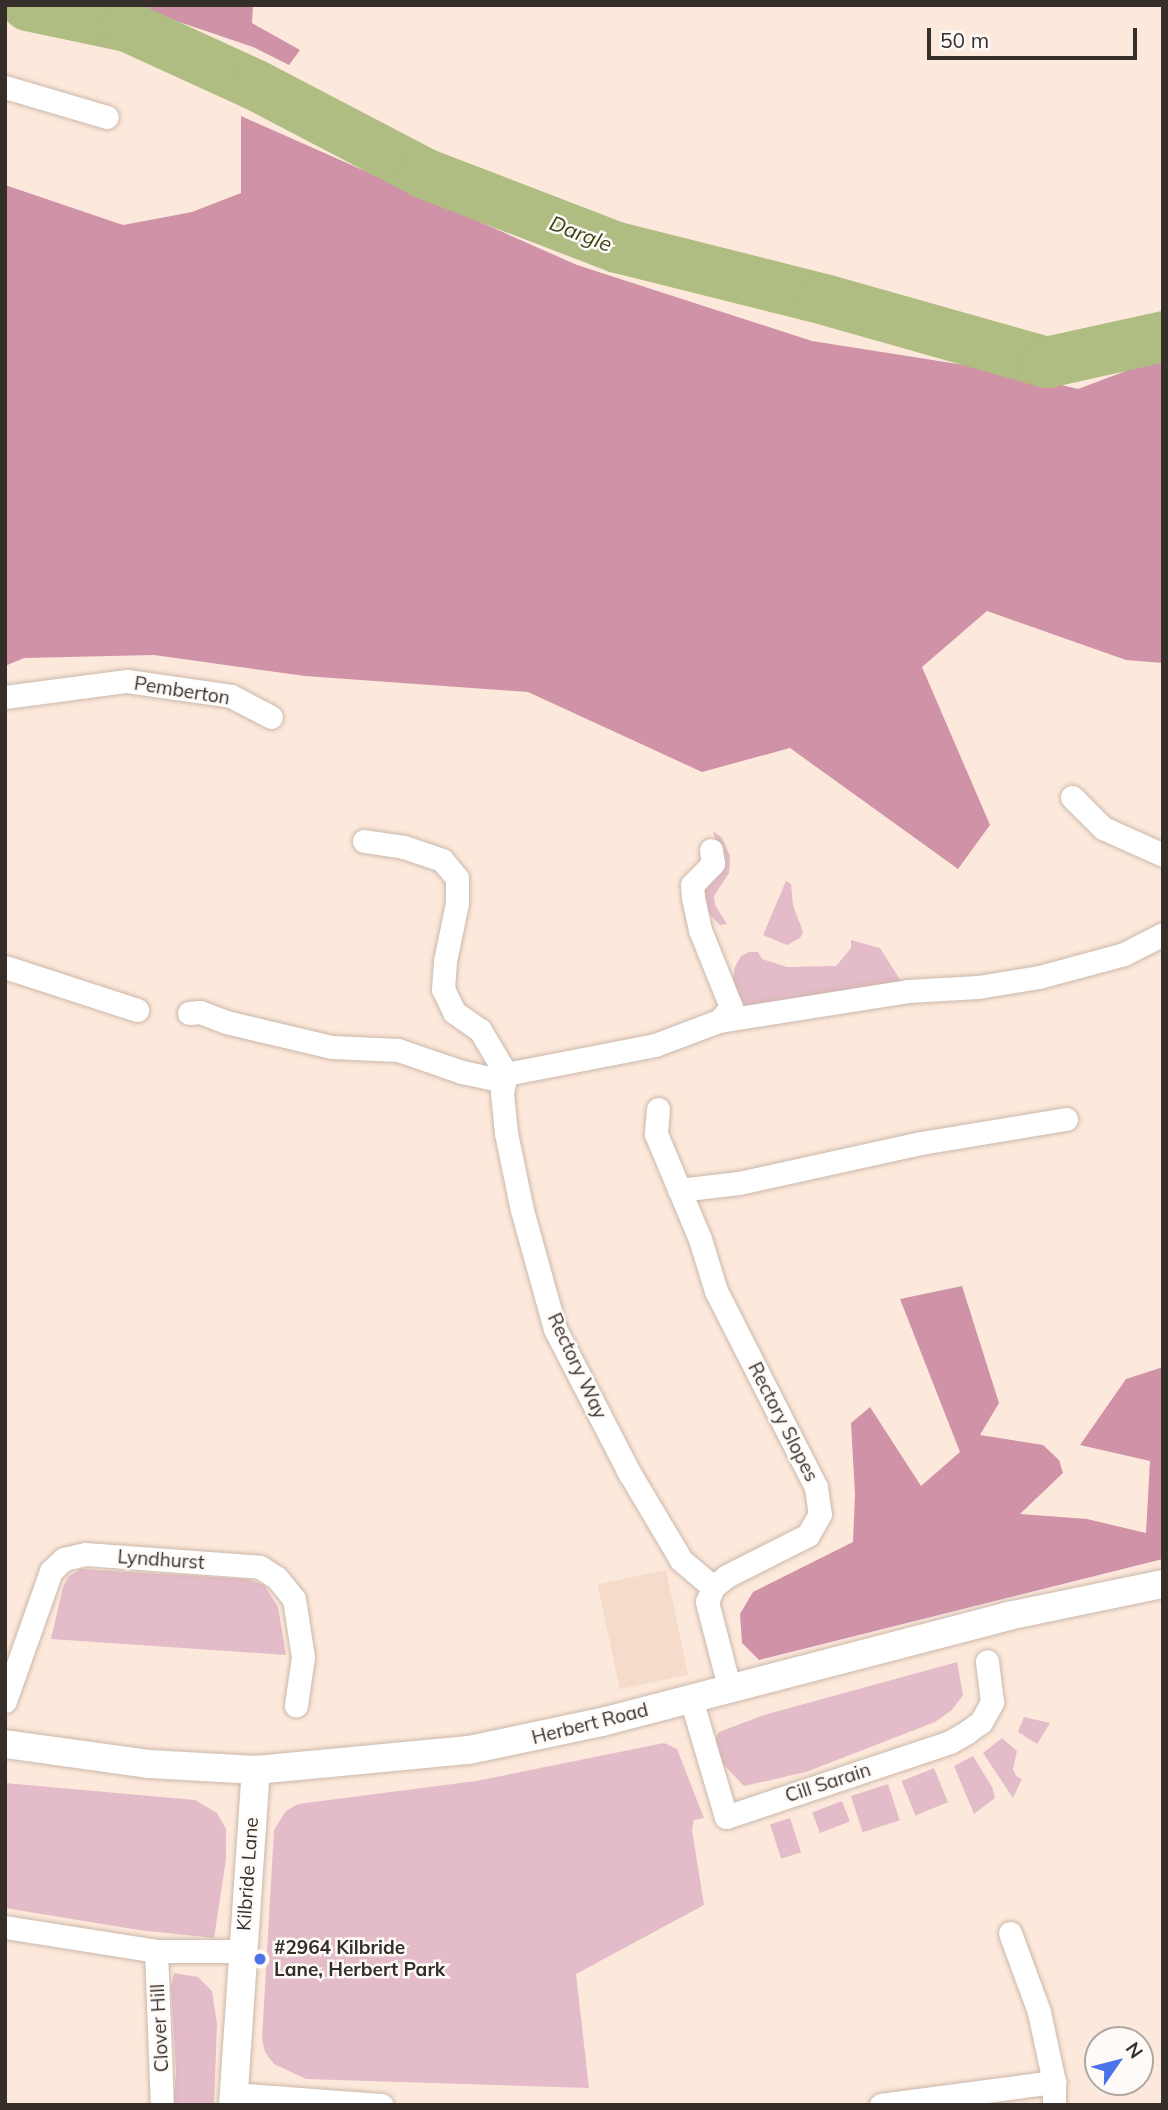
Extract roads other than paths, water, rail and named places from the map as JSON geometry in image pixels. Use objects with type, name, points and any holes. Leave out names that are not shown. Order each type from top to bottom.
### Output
[{"type":"street","points":[[5,87],[107,117]]},
{"type":"street","name":"Pemberton","points":[[5,697],[127,681],[231,696],[271,717]]},
{"type":"street","points":[[1072,797],[1103,828],[1163,855]]},
{"type":"street","name":"Rectory Way","points":[[364,841],[404,847],[442,860],[457,878],[457,903],[444,961],[443,989],[454,1012],[480,1030],[505,1078],[502,1093],[506,1133],[522,1210],[555,1329],[630,1474],[681,1560],[713,1587]]},
{"type":"street","points":[[711,850],[713,863],[692,885],[701,931],[731,1007],[719,1021]]},
{"type":"street","points":[[189,1013],[200,1012],[226,1022],[332,1047],[398,1050],[462,1072],[505,1078],[655,1045],[719,1021],[908,991],[978,987],[1039,977],[1124,954],[1163,934]]},
{"type":"street","points":[[5,967],[137,1010]]},
{"type":"street","name":"Rectory Slopes","points":[[657,1109],[656,1133],[699,1237],[716,1291],[816,1487],[820,1514],[808,1535],[727,1576],[713,1587]]},
{"type":"street","points":[[679,1190],[739,1183],[921,1143],[1066,1119]]},
{"type":"street","name":"Lyndhurst","points":[[5,1701],[51,1571],[64,1559],[85,1554],[260,1567],[277,1578],[294,1599],[303,1657],[296,1705]]},
{"type":"street","name":"Herbert Road","points":[[5,1744],[163,1765],[256,1770],[469,1750],[530,1739],[691,1699],[1020,1613],[1163,1584]]},
{"type":"street","points":[[713,1587],[707,1602],[730,1689]]},
{"type":"street","name":"Cill Sarain","points":[[691,1699],[726,1817],[950,1742],[967,1732],[981,1722],[992,1702],[987,1661]]},
{"type":"street","name":"Kilbride Lane","points":[[233,2099],[256,1770]]},
{"type":"street","points":[[5,1927],[156,1951],[243,1951]]},
{"type":"street","points":[[881,2105],[1054,2093],[1039,2012],[1010,1933]]},
{"type":"street","name":"Clover Hill","points":[[156,1951],[162,2105]]},
{"type":"street","points":[[233,2099],[383,2105]]},
{"type":"waterway","name":"Dargle","points":[[27,5],[127,26],[256,85],[424,173],[617,247],[824,299],[1046,362],[1163,336]]},
{"type":"place","name":"#2964 Kilbride Lane, Herbert Park","points":[[260,1959]]}]
